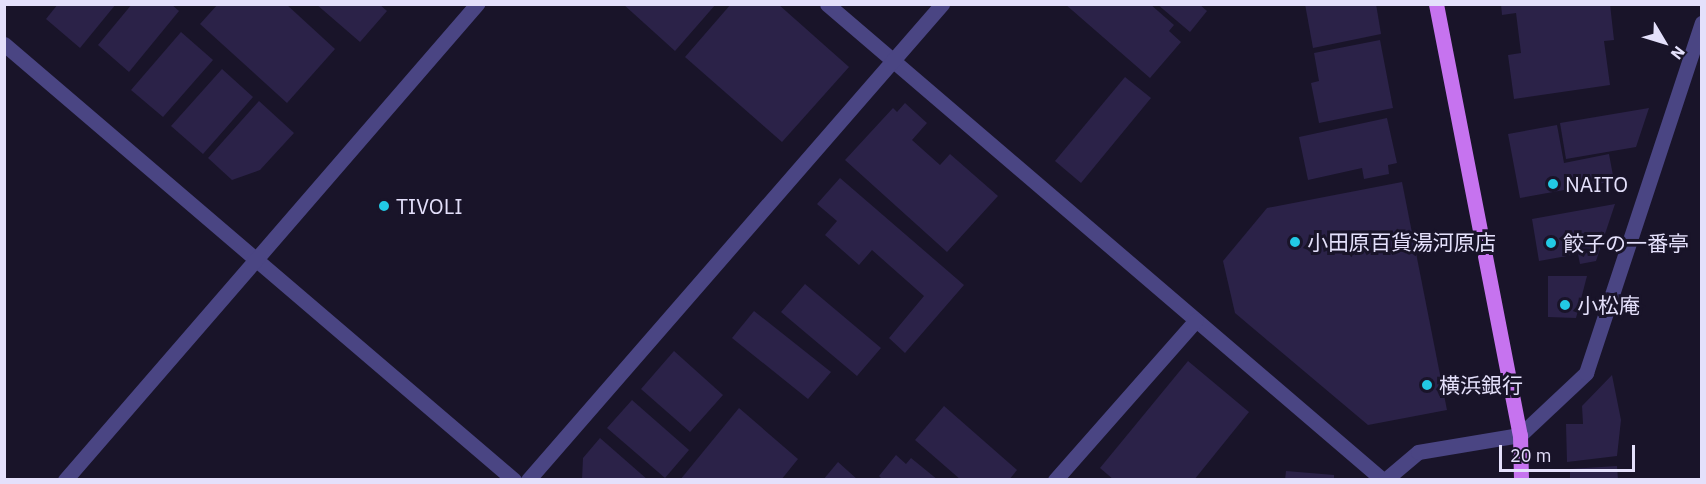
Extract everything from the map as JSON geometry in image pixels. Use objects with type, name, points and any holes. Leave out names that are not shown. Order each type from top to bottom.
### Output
[{"type":"main road","points":[[1436,4],[1520,435],[1521,480]]},
{"type":"street","points":[[65,480],[477,4]]},
{"type":"street","points":[[827,4],[1384,480],[1418,452],[1520,435],[1586,373],[1701,22]]},
{"type":"street","points":[[528,480],[942,4]]},
{"type":"street","points":[[4,44],[514,480]]},
{"type":"street","points":[[1055,480],[1196,320]]},
{"type":"building","points":[[58,4],[116,4],[80,48],[46,19]]},
{"type":"building","points":[[132,4],[171,4],[179,11],[129,72],[98,45]]},
{"type":"building","points":[[218,4],[286,4],[335,49],[287,103],[200,24]]},
{"type":"building","points":[[316,4],[379,4],[387,11],[360,42]]},
{"type":"building","points":[[623,4],[716,4],[675,51]]},
{"type":"building","points":[[731,4],[778,4],[849,67],[782,142],[685,57]]},
{"type":"building","points":[[1065,4],[1150,4],[1174,25],[1169,31],[1181,42],[1150,78]]},
{"type":"building","points":[[1157,4],[1199,4],[1207,11],[1190,32]]},
{"type":"building","points":[[1305,4],[1376,4],[1381,34],[1313,48]]},
{"type":"building","points":[[1501,4],[1610,4],[1614,40],[1604,41],[1610,85],[1514,99],[1508,55],[1521,53],[1516,13],[1502,15]]},
{"type":"building","points":[[181,32],[213,60],[163,117],[131,90]]},
{"type":"building","points":[[1380,40],[1393,108],[1319,123],[1311,83],[1319,81],[1314,53]]},
{"type":"building","points":[[222,69],[253,97],[203,154],[171,126]]},
{"type":"building","points":[[1125,77],[1151,98],[1081,183],[1055,161]]},
{"type":"building","points":[[259,101],[294,133],[260,170],[232,180],[208,158]]},
{"type":"building","points":[[905,103],[927,123],[912,140],[940,165],[950,154],[998,196],[947,252],[845,160],[893,108],[897,112]]},
{"type":"building","points":[[1649,108],[1636,147],[1566,159],[1560,123]]},
{"type":"building","points":[[1387,118],[1397,163],[1388,165],[1389,174],[1364,179],[1362,168],[1308,180],[1299,137]]},
{"type":"building","points":[[1557,125],[1564,163],[1609,154],[1614,181],[1520,198],[1508,134]]},
{"type":"building","points":[[840,178],[964,285],[905,353],[889,338],[924,296],[872,250],[859,265],[825,235],[837,221],[817,204]]},
{"type":"building","points":[[1402,182],[1447,410],[1368,425],[1235,313],[1223,261],[1267,208]]},
{"type":"building","points":[[1615,204],[1596,261],[1580,264],[1578,254],[1539,261],[1532,219]]},
{"type":"building","points":[[1548,276],[1587,276],[1576,318],[1548,317]]},
{"type":"building","points":[[805,284],[881,348],[857,376],[781,312]]},
{"type":"building","points":[[754,311],[831,372],[808,399],[732,338]]},
{"type":"building","points":[[674,351],[723,395],[690,432],[641,389]]},
{"type":"building","points":[[1188,361],[1249,412],[1194,480],[1114,480],[1100,468]]},
{"type":"building","points":[[1612,375],[1621,420],[1617,456],[1567,462],[1566,424],[1583,424],[1582,406]]},
{"type":"building","points":[[632,400],[689,450],[665,478],[607,428]]},
{"type":"building","points":[[944,406],[1017,470],[1009,480],[961,480],[915,440]]},
{"type":"building","points":[[739,408],[798,459],[781,480],[680,480]]},
{"type":"building","points":[[600,438],[648,480],[582,480],[583,458]]},
{"type":"building","points":[[896,455],[906,464],[911,458],[938,480],[883,480],[879,476]]},
{"type":"building","points":[[838,462],[858,480],[823,480]]},
{"type":"building","points":[[1617,466],[1618,480],[1570,480],[1570,469]]},
{"type":"building","points":[[1286,471],[1334,475],[1334,480],[1285,480]]},
{"type":"place","name":"NAITO","points":[[1553,184]]},
{"type":"place","name":"TIVOLI","points":[[384,206]]},
{"type":"place","name":"小田原百貨湯河原店","points":[[1295,242]]},
{"type":"place","name":"餃子の一番亭","points":[[1551,243]]},
{"type":"place","name":"小松庵","points":[[1565,305]]},
{"type":"place","name":"横浜銀行","points":[[1427,385]]}]
